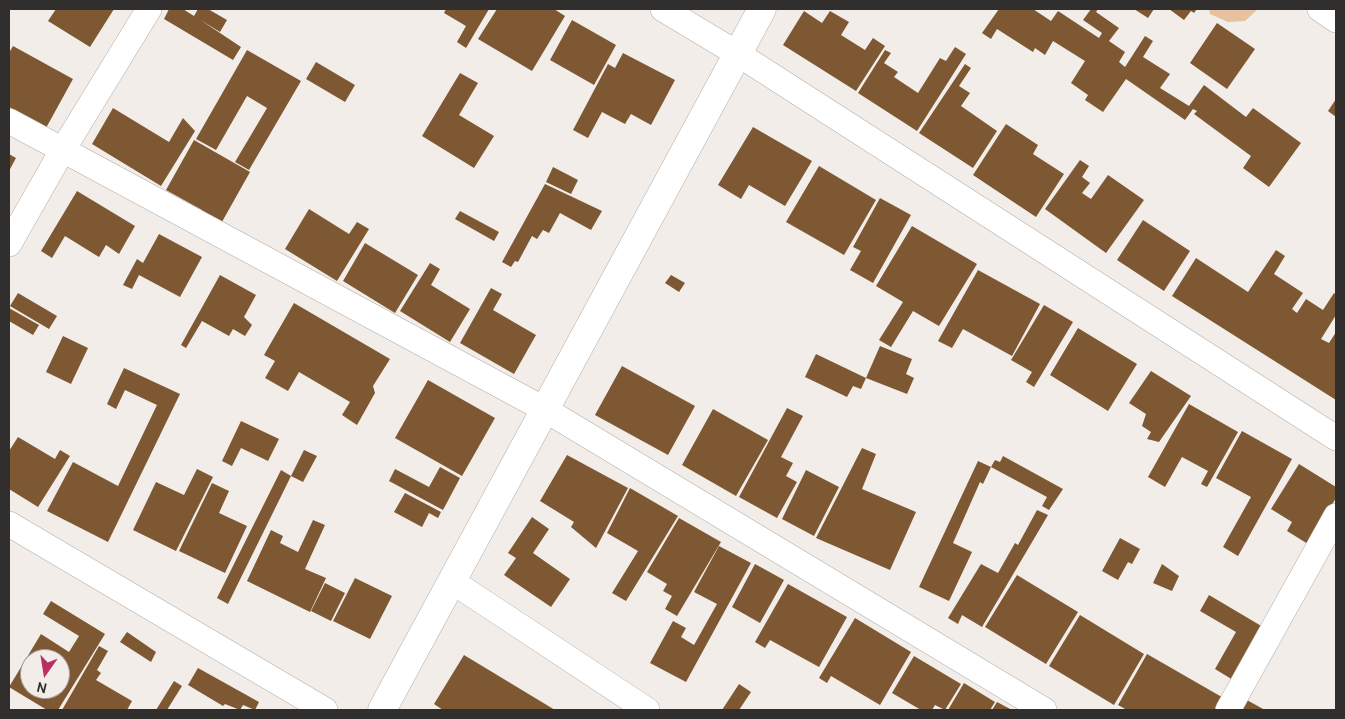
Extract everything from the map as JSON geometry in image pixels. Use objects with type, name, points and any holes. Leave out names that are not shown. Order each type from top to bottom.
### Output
[{"type":"street","points":[[9,244],[62,151],[149,9]]},
{"type":"street","points":[[663,9],[738,54],[1336,438]]},
{"type":"street","points":[[382,710],[762,9]]},
{"type":"street","points":[[1320,9],[1336,20]]},
{"type":"street","points":[[9,121],[544,409],[1044,710]]},
{"type":"street","points":[[1228,710],[1336,516]]},
{"type":"street","points":[[9,524],[324,710]]},
{"type":"street","points":[[453,582],[648,710]]},
{"type":"shaded area","points":[[1209,9],[1258,9],[1245,21],[1228,22],[1210,14]]},
{"type":"building","points":[[56,9],[114,9],[90,47],[48,21]]},
{"type":"building","points":[[169,9],[183,9],[194,16],[198,9],[208,9],[227,20],[220,32],[199,19],[241,47],[233,60],[164,19]]},
{"type":"building","points":[[446,9],[489,9],[466,48],[457,42],[466,26],[444,13]]},
{"type":"building","points":[[497,9],[554,9],[565,16],[532,71],[478,39]]},
{"type":"building","points":[[999,9],[1033,9],[1051,21],[1058,11],[1099,38],[1102,33],[1083,20],[1091,9],[1098,9],[1096,12],[1119,28],[1109,41],[1125,52],[1119,62],[1125,67],[1145,36],[1153,41],[1143,57],[1170,74],[1160,88],[1189,106],[1204,85],[1246,117],[1253,108],[1301,143],[1269,187],[1243,168],[1251,156],[1194,114],[1197,111],[1193,109],[1185,120],[1126,79],[1103,112],[1085,100],[1088,95],[1071,83],[1085,61],[1053,41],[1045,55],[1035,48],[1033,52],[997,29],[991,39],[982,33]]},
{"type":"building","points":[[1134,9],[1154,9],[1148,18]]},
{"type":"building","points":[[1169,9],[1197,9],[1194,13],[1191,11],[1184,20]]},
{"type":"building","points":[[804,11],[822,23],[830,11],[849,22],[841,35],[865,50],[873,38],[885,46],[856,91],[783,45]]},
{"type":"building","points":[[572,20],[616,45],[594,85],[550,60]]},
{"type":"building","points":[[1217,23],[1255,49],[1227,89],[1190,63]]},
{"type":"building","points":[[13,46],[73,79],[46,128],[9,107],[9,53]]},
{"type":"building","points":[[955,47],[966,54],[917,131],[858,93],[885,50],[891,53],[884,63],[898,72],[894,77],[918,93],[940,58],[946,61]]},
{"type":"building","points":[[247,50],[301,81],[249,170],[235,162],[267,108],[247,96],[216,150],[196,139]]},
{"type":"building","points":[[623,53],[675,80],[651,125],[631,114],[625,124],[602,112],[588,138],[573,130],[608,64],[615,68]]},
{"type":"building","points":[[316,62],[355,85],[345,102],[306,79]]},
{"type":"building","points":[[965,64],[971,68],[959,86],[970,93],[961,106],[997,131],[973,168],[919,133]]},
{"type":"building","points":[[460,73],[478,83],[459,115],[494,136],[474,168],[422,136]]},
{"type":"building","points":[[1336,99],[1336,117],[1328,111]]},
{"type":"building","points":[[113,108],[169,142],[183,118],[195,131],[161,186],[92,144]]},
{"type":"building","points":[[1006,124],[1038,145],[1033,154],[1064,174],[1036,217],[973,175]]},
{"type":"building","points":[[753,127],[812,161],[785,206],[749,185],[741,199],[718,185]]},
{"type":"building","points":[[194,140],[250,172],[218,229],[197,217],[202,210],[166,190]]},
{"type":"building","points":[[9,154],[16,158],[9,171]]},
{"type":"building","points":[[1080,160],[1089,166],[1082,177],[1090,183],[1082,193],[1091,199],[1108,175],[1144,200],[1106,253],[1045,209]]},
{"type":"building","points":[[819,166],[876,200],[844,255],[786,222]]},
{"type":"building","points":[[553,167],[578,180],[571,194],[546,182]]},
{"type":"building","points":[[545,184],[602,211],[591,230],[560,213],[549,233],[543,230],[537,239],[532,236],[518,262],[515,261],[511,267],[502,262]]},
{"type":"building","points":[[77,191],[135,226],[119,254],[106,245],[99,257],[65,236],[52,258],[41,251]]},
{"type":"building","points":[[880,198],[911,215],[873,283],[850,270],[861,251],[853,247]]},
{"type":"building","points":[[309,209],[349,234],[357,222],[369,229],[337,281],[285,249]]},
{"type":"building","points":[[460,211],[499,232],[494,241],[455,219]]},
{"type":"building","points":[[1143,220],[1190,251],[1164,291],[1117,260]]},
{"type":"building","points":[[912,226],[977,264],[939,326],[913,311],[891,347],[879,340],[903,302],[876,286]]},
{"type":"building","points":[[159,234],[202,257],[180,297],[139,275],[132,289],[123,285],[137,259],[143,263]]},
{"type":"building","points":[[365,243],[418,275],[395,313],[343,281]]},
{"type":"building","points":[[1276,250],[1285,256],[1274,274],[1303,293],[1292,309],[1297,313],[1306,299],[1323,310],[1334,293],[1336,295],[1336,315],[1321,339],[1329,343],[1336,332],[1336,400],[1172,296],[1196,258],[1248,292]]},
{"type":"building","points":[[430,263],[440,269],[431,285],[470,309],[450,342],[400,311]]},
{"type":"building","points":[[978,270],[1040,304],[1012,356],[963,329],[952,348],[938,341]]},
{"type":"building","points":[[220,275],[256,295],[244,317],[252,325],[245,336],[233,329],[229,336],[202,321],[186,348],[181,345]]},
{"type":"building","points":[[671,275],[685,283],[679,292],[665,283]]},
{"type":"building","points":[[491,288],[502,294],[493,310],[536,335],[514,374],[460,343]]},
{"type":"building","points":[[18,293],[57,316],[49,329],[10,306]]},
{"type":"building","points":[[294,303],[390,359],[373,386],[375,393],[357,425],[342,415],[350,402],[299,372],[288,391],[265,378],[275,361],[264,355]]},
{"type":"building","points":[[1044,305],[1073,322],[1034,387],[1026,382],[1032,372],[1011,360]]},
{"type":"building","points":[[9,308],[39,325],[33,335],[9,321]]},
{"type":"building","points":[[1078,328],[1137,364],[1108,411],[1050,375]]},
{"type":"building","points":[[63,336],[88,348],[71,384],[46,372]]},
{"type":"building","points":[[880,346],[912,359],[906,374],[914,378],[907,394],[866,378]]},
{"type":"building","points":[[816,354],[866,378],[861,389],[853,386],[847,397],[805,377]]},
{"type":"building","points":[[622,366],[695,406],[668,455],[595,415]]},
{"type":"building","points":[[124,368],[180,394],[108,542],[47,511],[73,462],[118,486],[157,405],[125,390],[116,409],[107,404]]},
{"type":"building","points":[[1151,371],[1191,396],[1159,442],[1147,439],[1151,432],[1142,426],[1146,414],[1129,403]]},
{"type":"building","points":[[428,380],[495,418],[462,476],[395,438]]},
{"type":"building","points":[[1189,404],[1238,432],[1207,487],[1201,484],[1208,471],[1182,457],[1165,487],[1148,477]]},
{"type":"building","points":[[787,408],[803,416],[781,457],[793,463],[786,476],[797,482],[777,518],[739,497]]},
{"type":"building","points":[[713,409],[768,440],[736,496],[682,465]]},
{"type":"building","points":[[241,421],[279,439],[268,461],[241,448],[232,466],[222,461]]},
{"type":"building","points":[[1242,431],[1292,459],[1238,556],[1223,547],[1251,497],[1216,478]]},
{"type":"building","points":[[18,437],[55,459],[60,450],[70,456],[38,507],[9,489],[9,451]]},
{"type":"building","points":[[862,448],[876,454],[862,489],[916,512],[890,570],[816,538]]},
{"type":"building","points":[[304,450],[317,456],[303,482],[291,476]]},
{"type":"building","points":[[567,455],[628,488],[596,548],[571,527],[574,522],[540,501]]},
{"type":"building","points":[[1003,456],[1063,489],[1049,510],[1042,506],[1047,497],[991,467],[995,460],[1000,462]]},
{"type":"building","points":[[978,461],[991,467],[983,484],[980,482],[953,543],[972,552],[949,601],[919,587]]},
{"type":"building","points":[[1299,464],[1336,487],[1336,498],[1308,544],[1287,531],[1292,522],[1271,509]]},
{"type":"building","points":[[440,467],[460,478],[443,510],[389,481],[395,469],[429,487]]},
{"type":"building","points":[[197,469],[213,477],[176,551],[133,530],[156,482],[184,495]]},
{"type":"building","points":[[281,470],[291,476],[228,604],[217,598]]},
{"type":"building","points":[[806,470],[839,487],[814,536],[782,519]]},
{"type":"building","points":[[212,483],[229,491],[219,513],[247,526],[225,573],[179,551]]},
{"type":"building","points":[[630,488],[678,516],[626,601],[612,593],[638,551],[607,533]]},
{"type":"building","points":[[405,493],[441,512],[438,518],[429,513],[422,527],[394,512]]},
{"type":"building","points":[[1037,510],[1048,515],[982,627],[962,615],[958,624],[948,618],[981,564],[998,573],[1015,543],[1018,545]]},
{"type":"building","points":[[532,517],[549,529],[533,553],[570,579],[551,607],[504,575],[516,558],[508,553]]},
{"type":"building","points":[[679,518],[721,542],[677,616],[665,609],[672,596],[663,591],[667,584],[647,572]]},
{"type":"building","points":[[313,520],[325,525],[305,569],[326,578],[310,612],[247,581],[271,530],[283,536],[280,543],[298,552]]},
{"type":"building","points":[[1120,538],[1140,549],[1132,564],[1128,562],[1118,580],[1102,571]]},
{"type":"building","points":[[719,546],[751,563],[686,682],[650,663],[673,621],[686,628],[681,637],[694,645],[717,604],[694,592]]},
{"type":"building","points":[[755,564],[784,580],[760,623],[732,607]]},
{"type":"building","points":[[1162,564],[1179,576],[1172,591],[1153,583]]},
{"type":"building","points":[[1017,575],[1078,612],[1046,664],[985,627]]},
{"type":"building","points":[[355,578],[392,596],[370,639],[333,621]]},
{"type":"building","points":[[325,583],[345,593],[331,621],[311,611]]},
{"type":"building","points":[[788,584],[847,617],[819,667],[770,640],[765,648],[755,642]]},
{"type":"building","points":[[1209,595],[1263,627],[1233,680],[1215,669],[1236,632],[1200,611]]},
{"type":"building","points":[[51,601],[105,634],[70,691],[70,650],[79,636],[43,614]]},
{"type":"building","points":[[1080,615],[1144,654],[1114,705],[1049,666]]},
{"type":"building","points":[[855,618],[911,652],[880,705],[831,676],[827,683],[819,678]]},
{"type":"building","points":[[127,632],[156,652],[151,662],[120,642]]},
{"type":"building","points":[[41,634],[64,649],[32,649]]},
{"type":"building","points":[[99,646],[108,651],[97,670],[101,673],[96,680],[132,701],[127,710],[62,710]]},
{"type":"building","points":[[1147,654],[1227,700],[1221,710],[1127,710],[1118,705]]},
{"type":"building","points":[[464,655],[555,710],[443,710],[434,704]]},
{"type":"building","points":[[914,656],[961,684],[945,710],[935,705],[932,710],[921,710],[892,693]]},
{"type":"building","points":[[198,668],[259,702],[255,710],[243,705],[240,710],[225,704],[223,706],[188,685]]},
{"type":"building","points":[[20,669],[20,694],[9,687]]},
{"type":"building","points":[[174,681],[182,686],[167,710],[156,710]]},
{"type":"building","points":[[964,683],[995,702],[990,710],[948,710]]},
{"type":"building","points":[[739,684],[751,692],[739,710],[722,710]]},
{"type":"building","points":[[29,699],[65,699],[58,710],[47,710]]},
{"type":"building","points":[[1245,699],[1265,710],[1238,710]]},
{"type":"building","points":[[997,702],[1012,710],[992,710]]}]
